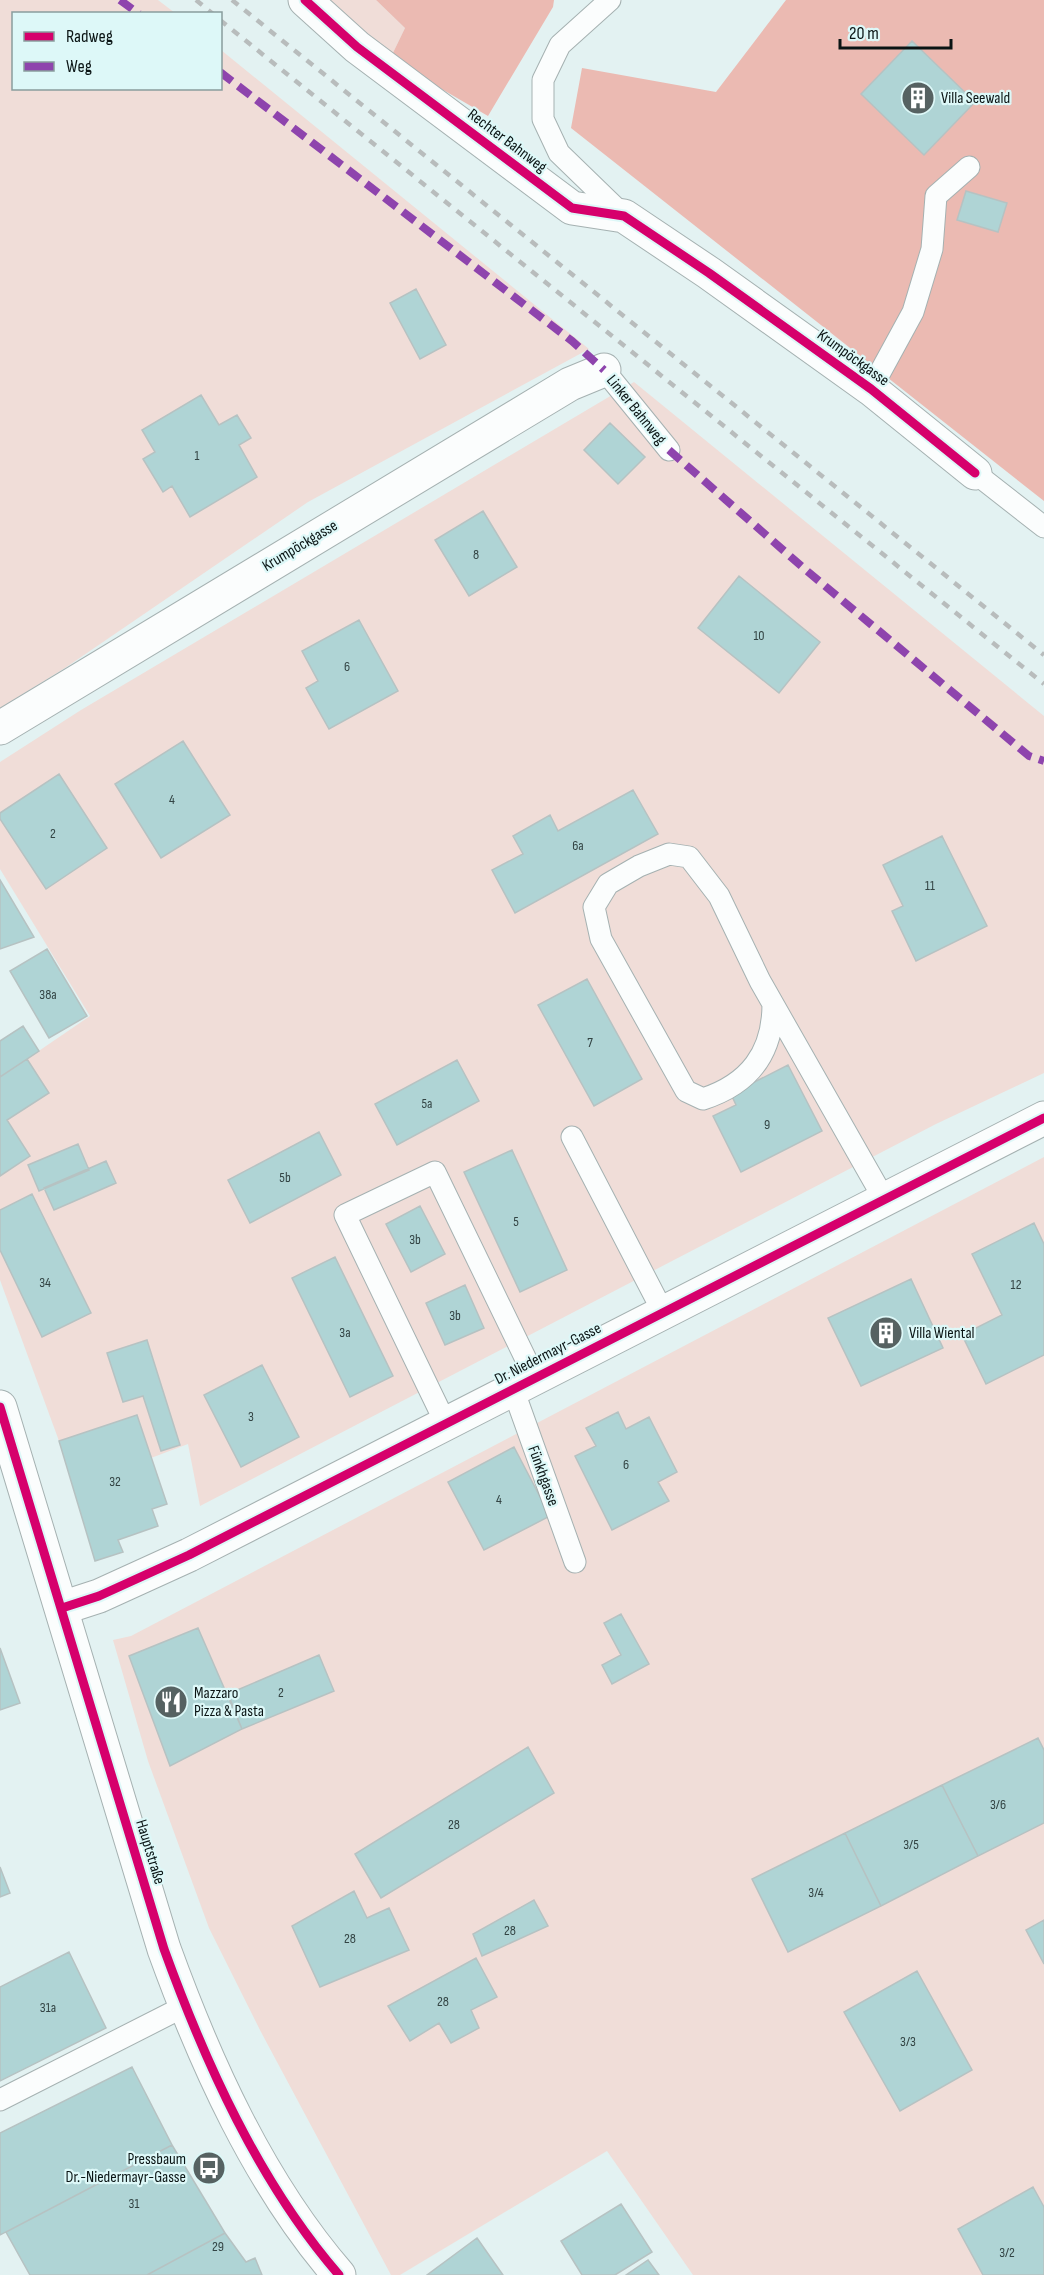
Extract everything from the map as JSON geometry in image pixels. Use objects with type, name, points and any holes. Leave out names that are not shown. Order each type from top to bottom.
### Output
[{"type":"street","name":"Rechter Bahnweg","points":[[305,0],[357,47],[572,208],[624,216],[709,273]]},
{"type":"street","name":"Krumpöckgasse","points":[[709,273],[871,388],[975,473]]},
{"type":"street","name":"Krumpöckgasse","points":[[0,728],[550,396],[604,370]]},
{"type":"street","name":"Dr. Niedermayr-Gasse","points":[[62,1608],[99,1596],[189,1555],[1044,1118]]},
{"type":"street","name":"Hauptstraße","points":[[0,1407],[160,1938],[185,2007],[241,2128],[292,2211],[339,2275]]},
{"type":"lane","points":[[610,0],[560,45],[543,81],[543,119],[559,153],[624,216]]},
{"type":"lane","points":[[871,388],[913,312],[932,249],[936,196],[969,167]]},
{"type":"lane","name":"Linker Bahnweg","points":[[604,370],[669,450]]},
{"type":"lane","points":[[975,473],[1044,527]]},
{"type":"lane","points":[[773,1004],[773,1020],[754,1070],[722,1093],[703,1100],[686,1090],[601,939],[594,907],[608,884],[669,854],[689,857],[719,896],[773,1004],[799,1046],[884,1199]]},
{"type":"lane","points":[[762,1050],[799,1046]]},
{"type":"lane","points":[[572,1137],[663,1312]]},
{"type":"lane","name":"Fünkhgasse","points":[[446,1424],[345,1215],[435,1172],[524,1383],[575,1562]]},
{"type":"lane","points":[[0,2100],[185,2007]]},
{"type":"shaded area","points":[[0,0],[158,0],[174,12],[12,12],[12,90],[222,90],[222,51],[589,349],[308,502],[65,668],[0,708]]},
{"type":"shaded area","points":[[327,0],[376,0],[405,28],[390,59]]},
{"type":"shaded area","points":[[376,0],[554,0],[553,7],[488,116],[390,59],[405,28]]},
{"type":"shaded area","points":[[786,0],[1044,0],[1044,501],[571,128],[582,68],[716,92]]},
{"type":"shaded area","points":[[634,382],[1044,716],[1044,1073],[936,1124],[200,1506],[188,1444],[151,1458],[59,1441],[0,1280],[0,1073],[27,1059],[90,1016],[0,869],[0,762],[81,710]]},
{"type":"shaded area","points":[[1044,1157],[1044,2275],[693,2275],[607,2151],[400,2275],[391,2275],[261,2032],[209,1928],[148,1761],[113,1640],[131,1636]]},
{"type":"building","name":"Villa Seewald","points":[[912,41],[975,102],[924,155],[861,94]]},
{"type":"building","points":[[966,191],[1007,203],[998,232],[957,220]]},
{"type":"building","points":[[416,289],[446,345],[420,359],[390,303]]},
{"type":"building","points":[[201,395],[219,425],[237,415],[251,438],[239,445],[257,477],[190,517],[172,486],[163,492],[143,459],[155,452],[142,430]]},
{"type":"building","points":[[610,423],[645,457],[618,484],[584,450]]},
{"type":"building","points":[[483,511],[517,567],[469,596],[435,540]]},
{"type":"building","points":[[739,576],[820,642],[779,693],[698,628]]},
{"type":"building","points":[[359,620],[398,691],[329,729],[306,688],[318,681],[302,651]]},
{"type":"building","points":[[183,741],[230,815],[161,858],[115,784]]},
{"type":"building","points":[[59,774],[107,848],[46,889],[0,819],[0,813]]},
{"type":"building","points":[[633,790],[658,834],[515,913],[492,870],[523,854],[513,836],[550,815],[558,831]]},
{"type":"building","points":[[942,836],[987,926],[916,961],[892,911],[903,906],[883,865]]},
{"type":"building","points":[[0,880],[34,937],[0,949]]},
{"type":"building","points":[[47,949],[87,1016],[49,1038],[10,971]]},
{"type":"building","points":[[587,979],[642,1079],[594,1106],[538,1005]]},
{"type":"building","points":[[23,1026],[39,1051],[0,1077],[0,1041]]},
{"type":"building","points":[[27,1059],[49,1093],[7,1120],[30,1156],[0,1176],[0,1077]]},
{"type":"building","points":[[457,1060],[479,1101],[397,1145],[375,1104]]},
{"type":"building","points":[[788,1065],[822,1131],[741,1172],[713,1116],[736,1105],[731,1094]]},
{"type":"building","points":[[319,1132],[341,1175],[250,1223],[228,1180]]},
{"type":"building","points":[[78,1144],[89,1170],[39,1191],[28,1165]]},
{"type":"building","points":[[512,1150],[567,1270],[520,1292],[464,1172]]},
{"type":"building","points":[[106,1161],[116,1183],[54,1210],[44,1188]]},
{"type":"building","points":[[32,1194],[91,1313],[42,1337],[0,1250],[0,1210]]},
{"type":"building","points":[[420,1206],[445,1254],[411,1272],[386,1224]]},
{"type":"building","points":[[1034,1223],[1044,1244],[1044,1355],[986,1384],[962,1335],[1002,1315],[972,1254]]},
{"type":"building","points":[[335,1257],[393,1376],[350,1397],[292,1278]]},
{"type":"building","name":"Villa Wiental","points":[[911,1279],[943,1348],[861,1386],[828,1318]]},
{"type":"building","points":[[465,1285],[484,1328],[445,1345],[426,1303]]},
{"type":"building","points":[[147,1340],[180,1445],[161,1451],[143,1396],[123,1402],[107,1353]]},
{"type":"building","points":[[262,1365],[299,1437],[241,1467],[204,1395]]},
{"type":"building","points":[[618,1412],[626,1429],[649,1417],[677,1472],[658,1482],[669,1501],[612,1530],[575,1456],[596,1446],[586,1428]]},
{"type":"building","points":[[137,1415],[167,1504],[152,1509],[158,1526],[118,1540],[123,1552],[95,1561],[59,1441]]},
{"type":"building","points":[[514,1447],[550,1516],[484,1550],[448,1482]]},
{"type":"building","points":[[621,1614],[649,1664],[612,1684],[602,1665],[621,1655],[604,1623]]},
{"type":"building","points":[[198,1628],[242,1729],[170,1766],[129,1656]]},
{"type":"building","points":[[0,1648],[20,1703],[0,1710]]},
{"type":"building","points":[[319,1655],[334,1691],[242,1729],[228,1694]]},
{"type":"building","points":[[1038,1738],[1044,1750],[1044,1823],[978,1856],[942,1785]]},
{"type":"building","points":[[528,1747],[554,1793],[381,1898],[355,1854]]},
{"type":"building","points":[[942,1785],[978,1856],[881,1906],[845,1833]]},
{"type":"building","points":[[845,1833],[881,1906],[788,1952],[752,1879]]},
{"type":"building","points":[[0,1867],[10,1893],[0,1897]]},
{"type":"building","points":[[354,1891],[367,1918],[389,1908],[409,1950],[320,1987],[292,1926]]},
{"type":"building","points":[[534,1900],[548,1926],[482,1956],[473,1934]]},
{"type":"building","points":[[1044,1920],[1044,1964],[1026,1930]]},
{"type":"building","points":[[69,1952],[106,2028],[0,2081],[0,1987]]},
{"type":"building","points":[[476,1958],[497,1997],[471,2010],[479,2028],[451,2043],[439,2023],[410,2041],[388,2006]]},
{"type":"building","points":[[917,1971],[972,2070],[900,2111],[844,2012]]},
{"type":"building","points":[[132,2067],[172,2145],[0,2235],[0,2133]]},
{"type":"building","points":[[172,2145],[225,2233],[147,2275],[30,2275],[6,2232]]},
{"type":"building","points":[[1033,2187],[1044,2207],[1044,2275],[983,2275],[958,2229]]},
{"type":"building","points":[[621,2204],[652,2252],[615,2275],[582,2275],[561,2241]]},
{"type":"building","points":[[225,2233],[246,2262],[255,2258],[262,2275],[147,2275]]},
{"type":"building","points":[[477,2238],[503,2275],[427,2275]]},
{"type":"building","points":[[648,2260],[659,2275],[626,2275]]},
{"type":"railway","points":[[196,0],[211,12]]},
{"type":"railway","points":[[232,0],[1044,655]]},
{"type":"railway","points":[[222,22],[1044,684]]},
{"type":"marked path","points":[[120,0],[136,12]]},
{"type":"marked path","points":[[222,74],[572,341],[604,370]]},
{"type":"marked path","points":[[669,450],[807,571],[1029,756],[1044,761]]},
{"type":"cycle path","points":[[305,0],[357,47],[572,208],[624,216],[709,273],[871,389],[975,473]]},
{"type":"cycle path","points":[[62,1608],[99,1596],[189,1555],[1044,1118]]},
{"type":"cycle path","points":[[0,1407],[164,1949],[180,1992],[216,2078],[259,2161],[310,2239],[339,2275]]},
{"type":"place","name":"Villa Seewald","points":[[918,98]]},
{"type":"place","name":"Villa Wiental","points":[[886,1333]]},
{"type":"place","name":"Mazzaro Pizza & Pasta","points":[[171,1702]]},
{"type":"place","name":"Pressbaum Dr.-Niedermayr-Gasse","points":[[209,2168]]}]
